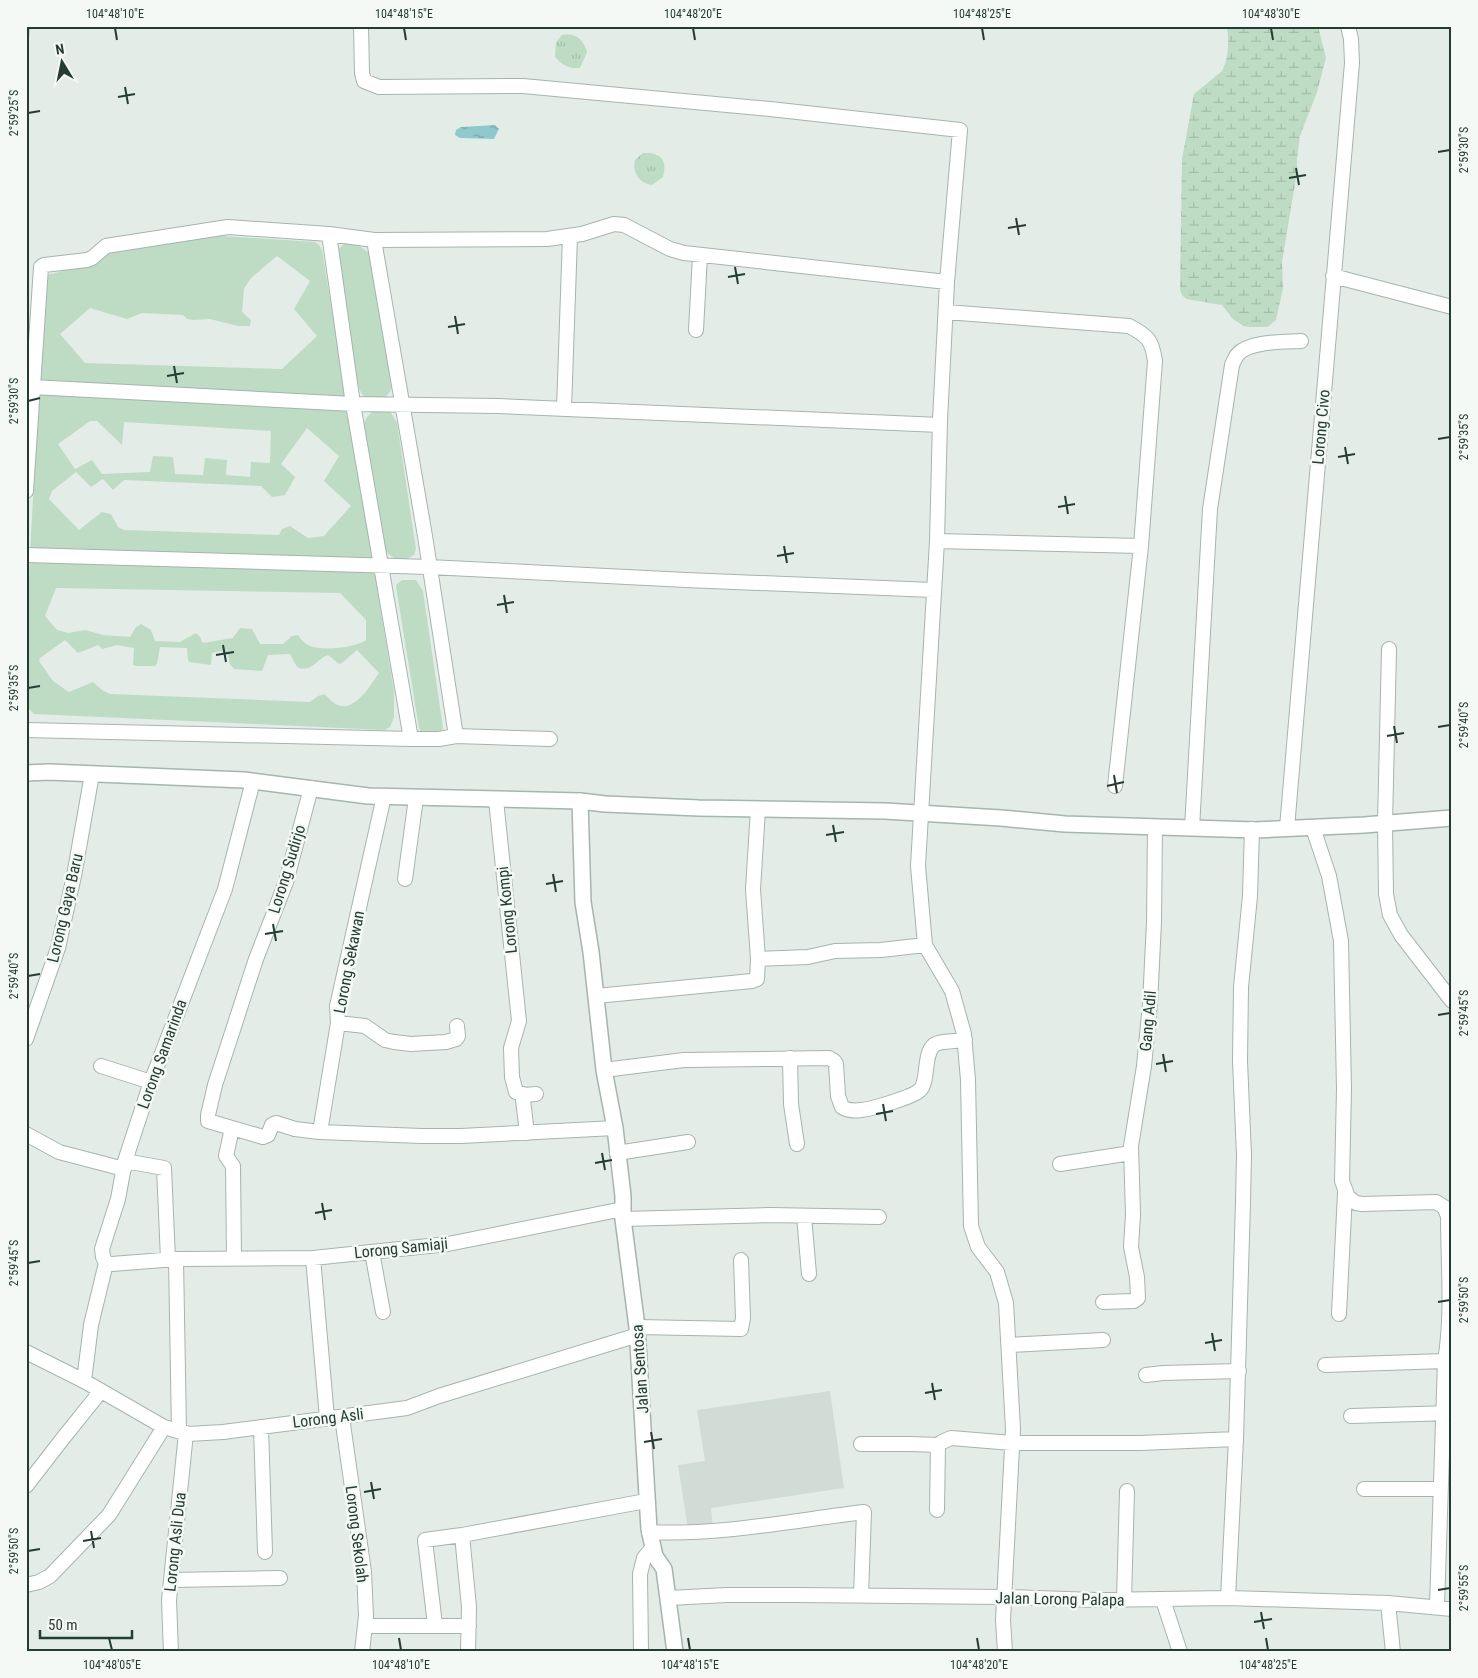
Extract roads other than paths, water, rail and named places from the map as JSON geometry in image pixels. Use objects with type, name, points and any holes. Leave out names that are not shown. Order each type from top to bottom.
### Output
[{"type":"main road","points":[[26,773],[253,781],[416,798],[580,801],[606,804],[922,813],[1065,824],[1154,827],[1252,830],[1385,824],[1452,818]]},
{"type":"main road","name":"Jalan Sentosa","points":[[580,801],[583,902],[604,1070],[615,1128],[623,1214],[638,1331],[643,1403],[646,1501],[650,1536]]},
{"type":"main road","points":[[650,1536],[656,1559],[664,1569],[675,1652]]},
{"type":"street","points":[[361,26],[362,73],[364,81],[379,87],[523,86],[770,109],[960,130],[947,282],[937,541],[918,866],[925,946],[952,991],[965,1040],[968,1080],[971,1226],[975,1241],[997,1272],[1006,1303],[1010,1344],[1012,1443],[1003,1620],[1005,1652]]},
{"type":"street","name":"Lorong Civo","points":[[1287,828],[1352,63],[1352,40],[1348,26]]},
{"type":"street","points":[[26,491],[41,267],[44,265],[87,260],[106,246],[228,227],[329,234],[374,240],[546,238],[570,236],[614,224],[624,225],[670,249],[700,255],[947,282]]},
{"type":"street","points":[[329,234],[353,404],[412,740]]},
{"type":"street","points":[[564,409],[570,236]]},
{"type":"street","points":[[374,240],[456,736]]},
{"type":"street","points":[[696,330],[700,255]]},
{"type":"street","points":[[1333,276],[1452,307]]},
{"type":"street","points":[[946,312],[1129,326],[1148,338],[1153,347],[1155,361],[1141,546],[1115,786]]},
{"type":"street","points":[[1192,828],[1210,509],[1232,364],[1237,354],[1245,348],[1254,345],[1301,341]]},
{"type":"street","points":[[32,387],[353,404],[498,406],[940,425]]},
{"type":"street","points":[[937,541],[1141,546]]},
{"type":"street","points":[[26,555],[429,567],[933,590]]},
{"type":"street","points":[[1389,649],[1385,824],[1386,894],[1390,915],[1401,935],[1452,1001]]},
{"type":"street","points":[[26,730],[412,740],[438,740],[456,736],[550,739]]},
{"type":"street","name":"Lorong Gaya Baru","points":[[26,1039],[58,948],[74,876],[92,774]]},
{"type":"street","name":"Lorong Samarinda","points":[[84,1381],[91,1325],[106,1262],[102,1249],[118,1198],[124,1165],[151,1082],[225,889],[253,781]]},
{"type":"street","name":"Lorong Sudirjo","points":[[232,1128],[208,1121],[215,1085],[256,959],[286,882],[311,788]]},
{"type":"street","name":"Lorong Sekawan","points":[[384,796],[337,1006],[338,1023],[365,1026],[386,1040],[410,1044],[446,1042],[456,1039],[458,1036],[457,1026]]},
{"type":"street","points":[[405,879],[416,798]]},
{"type":"street","name":"Lorong Kompi","points":[[496,800],[519,1021],[511,1048],[512,1077],[516,1092],[531,1095],[523,1100],[522,1104],[527,1133]]},
{"type":"street","points":[[596,996],[757,979],[758,959],[753,889],[758,809]]},
{"type":"street","name":"Gang Adil","points":[[1103,1302],[1130,1302],[1138,1298],[1137,1276],[1132,1256],[1131,1153],[1144,1066],[1150,1004],[1154,922],[1154,827]]},
{"type":"street","points":[[1313,828],[1329,876],[1341,941],[1344,1089],[1342,1174],[1345,1193],[1339,1314]]},
{"type":"street","points":[[1228,1598],[1239,1371],[1244,1155],[1240,1062],[1240,986],[1250,896],[1252,830]]},
{"type":"street","points":[[758,959],[808,957],[835,951],[881,950],[925,946]]},
{"type":"street","points":[[320,1132],[338,1023]]},
{"type":"street","points":[[604,1070],[684,1060],[825,1058],[834,1061],[836,1064],[836,1085],[840,1102],[846,1109],[863,1110],[898,1100],[920,1090],[933,1046],[965,1040]]},
{"type":"street","points":[[790,1058],[791,1104],[797,1144]]},
{"type":"street","points":[[101,1066],[151,1082]]},
{"type":"street","points":[[234,1258],[233,1166],[226,1156],[232,1128],[263,1137],[268,1135],[273,1124],[320,1132],[422,1136],[615,1128]]},
{"type":"street","points":[[26,1134],[59,1152],[124,1165]]},
{"type":"street","points":[[617,1153],[688,1142]]},
{"type":"street","points":[[1060,1164],[1131,1153]]},
{"type":"street","name":"Lorong Asli Dua","points":[[124,1165],[160,1166],[164,1168],[172,1259],[182,1432],[169,1600],[171,1652]]},
{"type":"street","points":[[1345,1193],[1351,1200],[1362,1204],[1439,1202],[1444,1207],[1448,1216],[1451,1335],[1445,1361],[1448,1414],[1437,1606]]},
{"type":"street","name":"Lorong Samiaji","points":[[172,1259],[313,1258],[448,1244],[623,1214],[878,1217]]},
{"type":"street","points":[[804,1216],[809,1274]]},
{"type":"street","points":[[372,1252],[383,1312]]},
{"type":"street","points":[[313,1258],[327,1418]]},
{"type":"street","points":[[106,1262],[112,1264],[172,1259]]},
{"type":"street","name":"Lorong Asli","points":[[26,1352],[84,1381],[164,1427],[182,1432],[223,1432],[342,1417],[407,1408],[438,1396],[638,1331],[741,1329],[743,1318],[741,1260]]},
{"type":"street","points":[[1010,1344],[1103,1340]]},
{"type":"street","points":[[1325,1365],[1445,1361]]},
{"type":"street","points":[[1146,1375],[1239,1371]]},
{"type":"street","points":[[26,1486],[101,1391]]},
{"type":"street","points":[[1351,1416],[1448,1414]]},
{"type":"street","name":"Lorong Sekolah","points":[[342,1417],[364,1572],[366,1616],[362,1652]]},
{"type":"street","points":[[26,1584],[38,1582],[50,1576],[109,1515],[164,1427]]},
{"type":"street","points":[[261,1427],[265,1552]]},
{"type":"street","points":[[861,1444],[938,1445],[951,1438],[1012,1443],[1140,1443],[1236,1439]]},
{"type":"street","points":[[937,1510],[938,1445]]},
{"type":"street","points":[[1364,1489],[1445,1480]]},
{"type":"street","points":[[1124,1600],[1127,1492]]},
{"type":"street","points":[[435,1625],[425,1540],[462,1535],[646,1501]]},
{"type":"street","points":[[641,1652],[640,1574],[650,1536],[864,1512],[861,1596]]},
{"type":"street","points":[[462,1535],[468,1590],[468,1652]]},
{"type":"street","points":[[171,1580],[280,1578]]},
{"type":"street","name":"Jalan Lorong Palapa","points":[[669,1598],[728,1595],[1124,1600],[1228,1598],[1437,1606],[1452,1609]]},
{"type":"street","points":[[1163,1600],[1180,1652]]},
{"type":"street","points":[[1388,1604],[1393,1652]]},
{"type":"street","points":[[365,1626],[469,1626]]},
{"type":"water","points":[[495,125],[499,129],[494,139],[460,138],[455,135],[456,130],[461,127]]},
{"type":"waterway","points":[[26,51],[28,26]]}]
